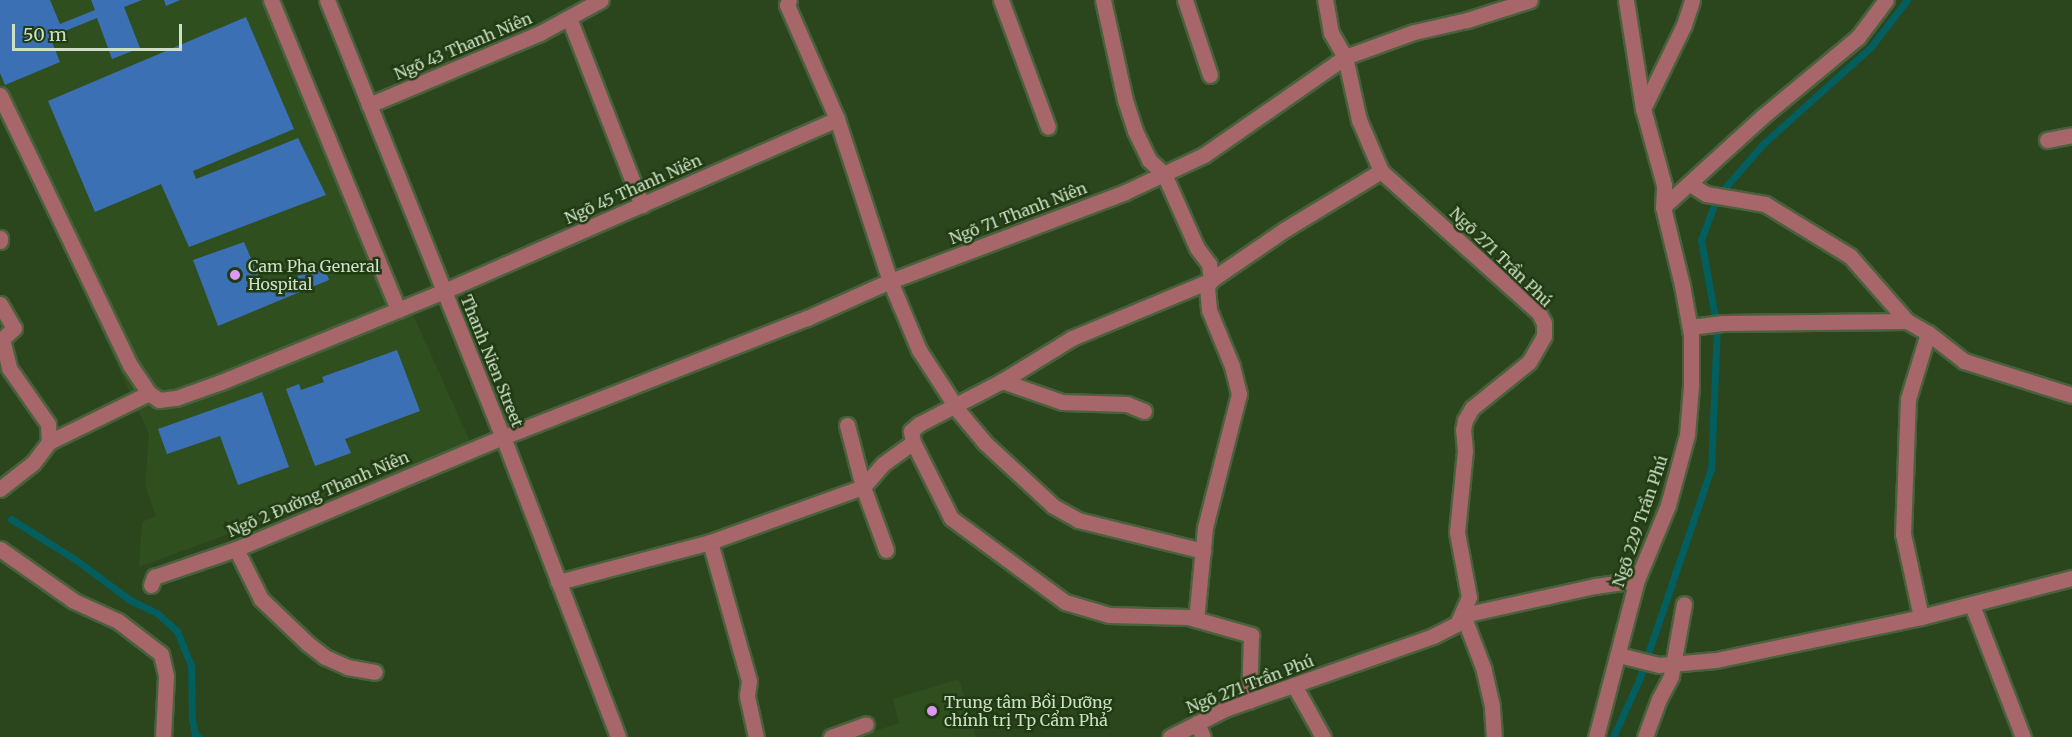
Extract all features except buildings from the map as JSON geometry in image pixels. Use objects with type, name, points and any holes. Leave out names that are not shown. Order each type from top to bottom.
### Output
[{"type":"street","points":[[271,0],[398,310]]},
{"type":"street","name":"Thanh Nien Street","points":[[327,0],[503,437],[618,737]]},
{"type":"street","name":"Ngõ 43 Thanh Niên","points":[[369,105],[540,33],[602,0]]},
{"type":"street","points":[[789,0],[787,4],[837,119],[890,281],[919,350],[955,404],[984,442],[1053,506],[1078,520],[1203,551]]},
{"type":"street","points":[[1001,0],[1048,127]]},
{"type":"street","points":[[1103,0],[1125,100],[1135,131],[1149,160],[1164,174],[1197,248],[1209,264],[1211,280],[1207,287],[1209,310],[1232,366],[1239,394],[1205,527],[1196,620]]},
{"type":"street","points":[[1185,0],[1210,75]]},
{"type":"street","name":"Ngõ 271 Trần Phú","points":[[1170,737],[1200,730],[1249,701],[1433,636],[1457,624],[1469,597],[1457,532],[1465,451],[1465,420],[1472,408],[1529,362],[1544,336],[1544,324],[1539,313],[1381,171],[1359,120],[1344,57],[1331,33],[1325,0]]},
{"type":"street","name":"Ngõ 71 Thanh Niên","points":[[503,437],[807,318],[890,281],[1125,192],[1204,155],[1344,57],[1493,6],[1530,0]]},
{"type":"street","name":"Ngõ 229 Trần Phú","points":[[1596,737],[1627,657],[1637,580],[1668,506],[1687,435],[1695,327],[1663,207],[1664,185],[1643,109],[1626,0]]},
{"type":"street","points":[[1643,109],[1684,25],[1692,0]]},
{"type":"street","points":[[1663,207],[1763,116],[1858,37],[1886,0]]},
{"type":"street","points":[[569,18],[642,205]]},
{"type":"street","points":[[0,95],[130,365],[149,393],[49,442],[33,463],[0,489]]},
{"type":"street","name":"Ngõ 45 Thanh Niên","points":[[149,393],[159,400],[176,398],[398,310],[837,119]]},
{"type":"street","points":[[2048,140],[2072,135]]},
{"type":"street","points":[[1249,701],[1251,635],[1196,620],[1109,615],[1065,602],[951,518],[913,442],[911,431],[955,404],[1002,381],[1053,348],[1211,280],[1284,230],[1381,171]]},
{"type":"street","points":[[1690,184],[1706,194],[1765,204],[1850,256],[1907,321],[1928,333],[1964,361],[2072,395]]},
{"type":"street","points":[[0,304],[14,328],[2,339],[9,368],[48,424],[49,442]]},
{"type":"street","points":[[1695,327],[1724,323],[1907,321]]},
{"type":"street","points":[[1921,617],[1903,534],[1908,399],[1928,333]]},
{"type":"street","points":[[1002,381],[1062,402],[1126,404],[1144,411]]},
{"type":"street","points":[[847,425],[863,487],[886,550]]},
{"type":"street","name":"Ngõ 2 Đường Thanh Niên","points":[[151,585],[154,577],[236,549],[503,437]]},
{"type":"street","points":[[558,582],[710,542],[863,487],[883,464],[913,442]]},
{"type":"street","points":[[710,542],[749,681],[747,696],[756,737]]},
{"type":"street","points":[[0,549],[74,601],[118,621],[160,654],[166,676],[163,737]]},
{"type":"street","points":[[236,549],[261,599],[307,644],[325,657],[347,667],[375,672]]},
{"type":"street","points":[[1627,657],[1651,663],[1674,665],[1739,656],[1921,617],[2072,578]]},
{"type":"street","points":[[1494,737],[1492,706],[1484,670],[1462,615],[1595,586],[1637,580]]},
{"type":"street","points":[[1645,737],[1674,665],[1684,604]]},
{"type":"street","points":[[1972,605],[2023,737]]},
{"type":"street","points":[[1294,685],[1323,737]]},
{"type":"street","points":[[831,737],[866,724]]},
{"type":"shaded area","name":"Cam Pha General Hospital","points":[[0,0],[280,0],[324,116],[471,444],[139,567],[142,522],[156,516],[145,485],[149,434],[0,110]]},
{"type":"shaded area","name":"Trung tâm Bồi Dưỡng chính trị Tp Cẩm Phả","points":[[959,679],[976,737],[857,737],[899,723],[893,699]]},
{"type":"waterway","points":[[1613,737],[1639,680],[1711,469],[1717,328],[1701,240],[1717,197],[1764,143],[1870,48],[1907,0]]},
{"type":"waterway","points":[[11,519],[76,560],[130,600],[157,613],[177,631],[191,665],[192,720],[195,734],[199,737]]},
{"type":"place","name":"Cam Pha General Hospital","points":[[235,275]]},
{"type":"place","name":"Trung tâm Bồi Dưỡng chính trị Tp Cẩm Phả","points":[[932,711]]}]
